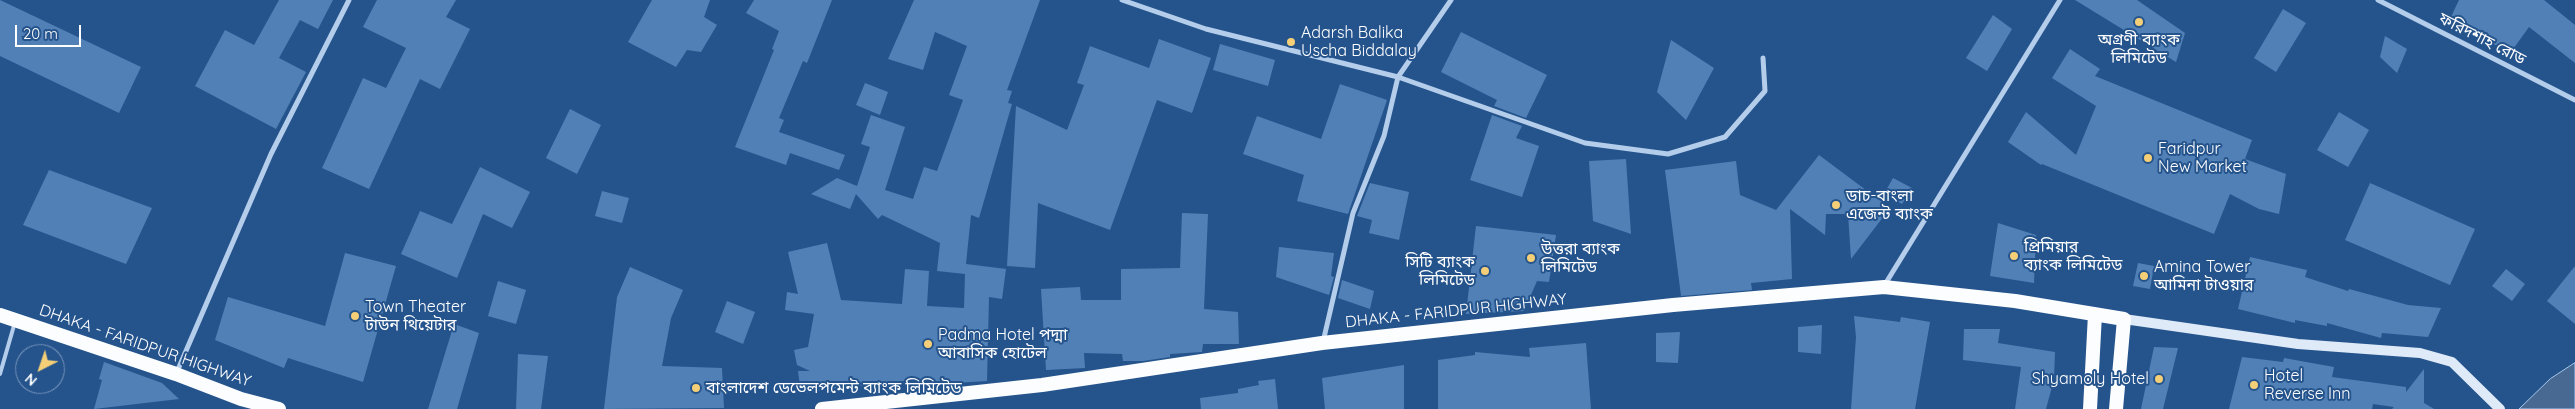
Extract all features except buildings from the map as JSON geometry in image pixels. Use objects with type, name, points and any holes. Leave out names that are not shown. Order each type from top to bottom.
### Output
[{"type":"highway","name":"DHAKA - FARIDPUR HIGHWAY","points":[[822,409],[1042,385],[1322,343],[1673,305],[1884,287],[2015,301],[2124,319]]},
{"type":"highway","points":[[2090,409],[2096,314]]},
{"type":"highway","name":"DHAKA - FARIDPUR HIGHWAY","points":[[0,315],[176,374],[240,401],[278,409]]},
{"type":"highway","points":[[2116,409],[2124,319]]},
{"type":"main road","points":[[2124,319],[2298,344],[2420,353],[2452,362],[2500,409]]},
{"type":"street","points":[[176,374],[272,154],[349,0]]},
{"type":"street","points":[[1122,0],[1206,28],[1398,77],[1585,143],[1668,154],[1725,137],[1765,91],[1763,58]]},
{"type":"street","points":[[1322,343],[1353,213],[1384,136],[1398,77],[1451,0]]},
{"type":"street","points":[[1884,287],[2060,0]]},
{"type":"street","name":"ফরিদশাহ রোড","points":[[2378,0],[2575,100]]},
{"type":"lane","points":[[0,374],[16,320]]},
{"type":"water","points":[[2575,363],[2575,409],[2519,409],[2550,379]]},
{"type":"place","name":"অগ্রণী ব্যাংক লিমিটেড","points":[[2139,22]]},
{"type":"place","name":"Adarsh Balika Uscha Biddalay","points":[[1291,42]]},
{"type":"place","name":"Faridpur New Market","points":[[2148,158]]},
{"type":"place","name":"ডাচ-বাংলা এজেন্ট ব্যাংক","points":[[1836,205]]},
{"type":"place","name":"প্রিমিয়ার ব্যাংক লিমিটেড","points":[[2014,256]]},
{"type":"place","name":"উত্তরা ব্যাংক লিমিটেড","points":[[1531,258]]},
{"type":"place","name":"সিটি ব্যাংক লিমিটেড","points":[[1485,271]]},
{"type":"place","name":"Amina Tower আমিনা টাওয়ার","points":[[2144,276]]},
{"type":"place","name":"Town Theater টাউন থিয়েটার","points":[[355,316]]},
{"type":"place","name":"Padma Hotel পদ্মা আবাসিক হোটেল","points":[[928,344]]},
{"type":"place","name":"Shyamoly Hotel","points":[[2159,379]]},
{"type":"place","name":"Hotel Reverse Inn","points":[[2254,385]]},
{"type":"place","name":"বাংলাদেশ ডেভেলপমেন্ট ব্যাংক লিমিটেড","points":[[696,388]]}]
